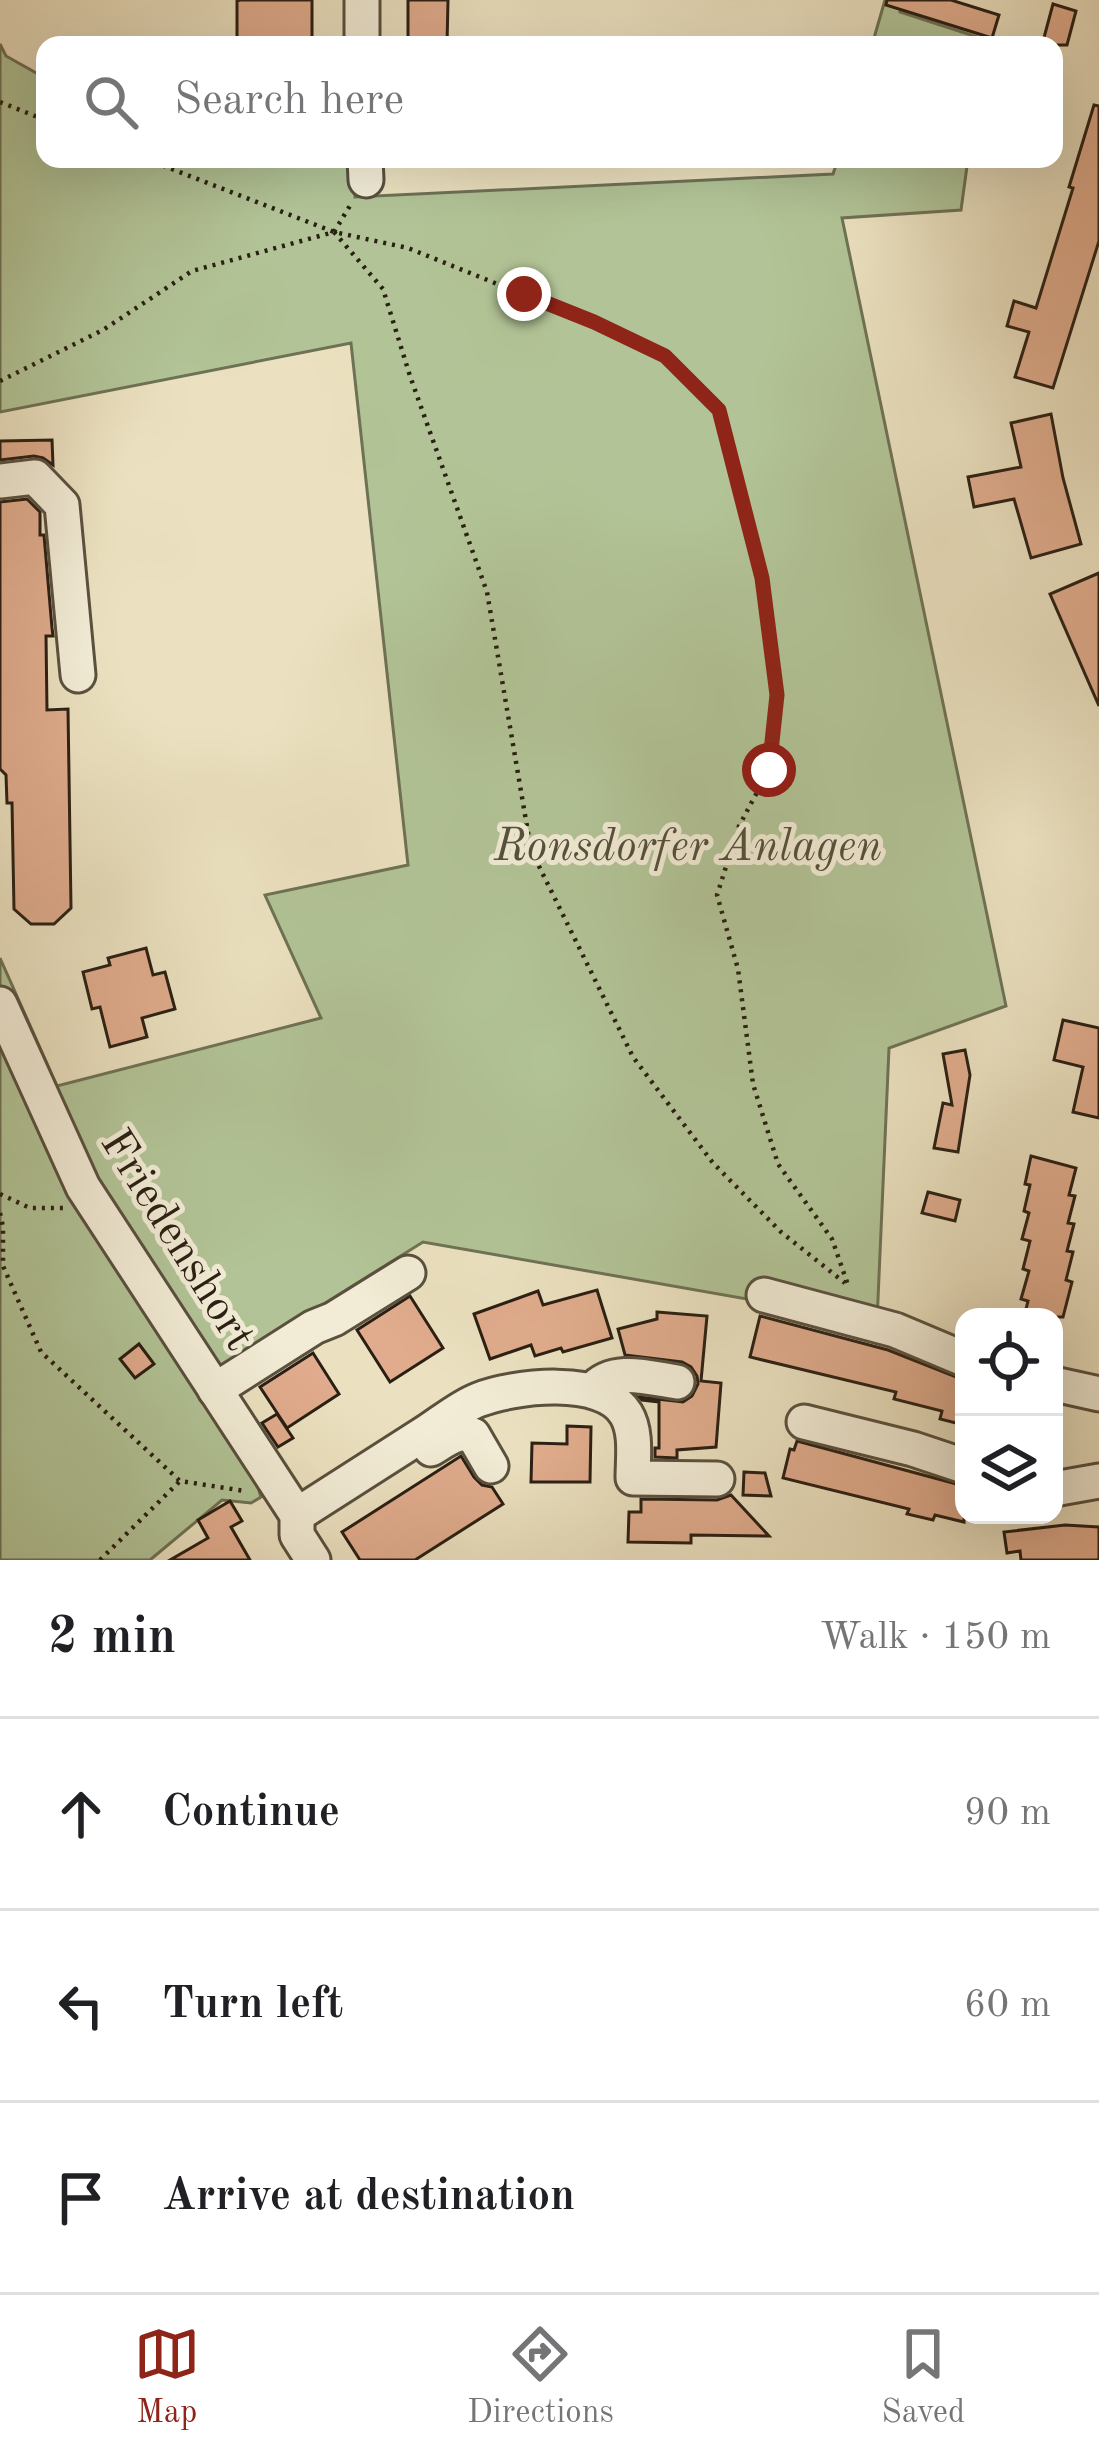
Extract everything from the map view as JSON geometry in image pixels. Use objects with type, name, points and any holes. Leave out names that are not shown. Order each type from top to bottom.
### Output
[{"type":"street","points":[[362,0],[362,36]]},
{"type":"street","points":[[0,481],[35,476],[62,505],[78,675]]},
{"type":"street","name":"Friedenshort","points":[[0,1004],[82,1187],[298,1527]]},
{"type":"street","points":[[214,1390],[407,1273]]},
{"type":"street","points":[[764,1295],[896,1330],[955,1355]]},
{"type":"street","points":[[593,1390],[602,1379],[624,1375],[677,1382]]},
{"type":"street","points":[[1063,1386],[1099,1394]]},
{"type":"street","points":[[298,1527],[477,1400],[522,1390],[593,1390],[612,1400],[625,1412],[632,1430],[632,1478],[717,1478]]},
{"type":"street","points":[[804,1422],[955,1463]]},
{"type":"street","points":[[298,1527],[464,1432],[472,1435],[491,1466]]},
{"type":"street","points":[[1063,1487],[1099,1481]]},
{"type":"path","points":[[0,102],[36,116]]},
{"type":"path","points":[[169,168],[334,232],[408,248],[594,322],[665,356],[719,410],[762,578],[777,695],[769,770],[739,826],[717,895],[738,970],[753,1084],[778,1164],[832,1239],[848,1286],[781,1232],[713,1163],[633,1057],[531,850],[488,592],[383,289],[334,232]]},
{"type":"path","points":[[0,382],[103,330],[192,271],[334,232]]},
{"type":"path","points":[[0,1194],[30,1208],[66,1208],[92,1201]]},
{"type":"path","points":[[0,1213],[1,1267],[41,1352],[180,1481],[298,1527]]},
{"type":"path","points":[[100,1560],[180,1481]]},
{"type":"green space","points":[[885,0],[902,0],[900,12],[974,36],[875,36]]},
{"type":"green space","name":"Ronsdorfer Anlagen","points":[[0,44],[6,56],[36,73],[36,168],[355,168],[355,197],[833,174],[835,168],[967,168],[961,210],[842,218],[1006,1006],[889,1048],[877,1322],[423,1242],[221,1368],[261,1497],[251,1503],[222,1500],[150,1560],[0,1560],[0,958],[57,1086],[321,1018],[265,895],[408,865],[351,343],[0,412]]},
{"type":"building","points":[[312,0],[312,36],[237,36],[237,1]]},
{"type":"building","points":[[408,0],[448,0],[447,36],[408,36]]},
{"type":"building","points":[[887,0],[951,0],[999,15],[993,36],[986,36],[886,5]]},
{"type":"building","points":[[1053,4],[1076,11],[1067,45],[1063,45],[1063,36],[1044,36]]},
{"type":"building","points":[[1094,105],[1099,106],[1099,241],[1053,388],[1015,377],[1029,332],[1007,326],[1014,301],[1036,308]]},
{"type":"building","points":[[1051,414],[1081,544],[1031,558],[1014,499],[974,507],[968,477],[1021,467],[1011,423]]},
{"type":"building","points":[[52,440],[53,465],[34,456],[0,460],[0,441]]},
{"type":"building","points":[[27,499],[40,512],[40,535],[44,535],[53,636],[46,636],[47,710],[68,709],[71,908],[54,924],[31,924],[14,909],[12,803],[7,803],[6,775],[0,769],[0,502]]},
{"type":"building","points":[[1099,573],[1099,706],[1050,594]]},
{"type":"building","points":[[146,948],[153,975],[165,972],[175,1009],[142,1018],[147,1037],[110,1047],[100,1007],[92,1009],[83,972],[110,965],[108,958]]},
{"type":"building","points":[[1063,1020],[1099,1028],[1099,1118],[1073,1112],[1083,1067],[1054,1060]]},
{"type":"building","points":[[965,1050],[970,1075],[958,1152],[934,1148],[943,1103],[952,1105],[943,1054]]},
{"type":"building","points":[[1031,1156],[1076,1168],[1068,1223],[1074,1224],[1067,1251],[1073,1252],[1066,1280],[1072,1282],[1063,1317],[1063,1308],[1026,1308],[1028,1301],[1021,1299],[1029,1271],[1023,1269],[1030,1241],[1022,1239],[1029,1213],[1024,1211],[1030,1185],[1025,1184]]},
{"type":"building","points":[[928,1192],[960,1200],[955,1221],[922,1213]]},
{"type":"building","points":[[597,1290],[612,1338],[535,1356],[531,1345],[490,1359],[474,1314],[538,1291],[543,1305]]},
{"type":"building","points":[[410,1296],[443,1348],[390,1382],[357,1330]]},
{"type":"building","points":[[657,1312],[707,1316],[701,1381],[721,1383],[716,1447],[677,1450],[677,1458],[655,1457],[659,1402],[639,1397],[683,1402],[692,1396],[697,1376],[682,1362],[625,1355],[618,1329],[657,1319]]},
{"type":"building","points":[[760,1316],[888,1350],[955,1376],[955,1423],[940,1419],[942,1411],[894,1399],[896,1392],[750,1357]]},
{"type":"building","points":[[139,1344],[154,1364],[135,1378],[120,1359]]},
{"type":"building","points":[[313,1353],[339,1394],[287,1428],[260,1387]]},
{"type":"building","points":[[277,1414],[293,1438],[278,1447],[262,1423]]},
{"type":"building","points":[[567,1426],[591,1427],[590,1482],[531,1482],[532,1443],[567,1444]]},
{"type":"building","points":[[797,1441],[955,1484],[955,1520],[907,1514],[909,1509],[783,1478],[790,1449],[794,1450]]},
{"type":"building","points":[[461,1456],[474,1477],[492,1487],[503,1504],[415,1560],[360,1560],[342,1532]]},
{"type":"building","points":[[744,1472],[765,1473],[771,1496],[743,1495]]},
{"type":"building","points":[[731,1495],[769,1536],[691,1535],[691,1543],[628,1542],[629,1512],[641,1512],[641,1499],[717,1500]]},
{"type":"building","points":[[230,1501],[242,1521],[231,1527],[250,1560],[170,1560],[208,1538],[198,1520]]},
{"type":"building","points":[[1065,1525],[1099,1527],[1099,1560],[1021,1560],[1020,1551],[1007,1553],[1004,1532]]},
{"type":"route","points":[[524,294],[665,356],[719,410],[762,578],[777,695],[769,770]]}]
